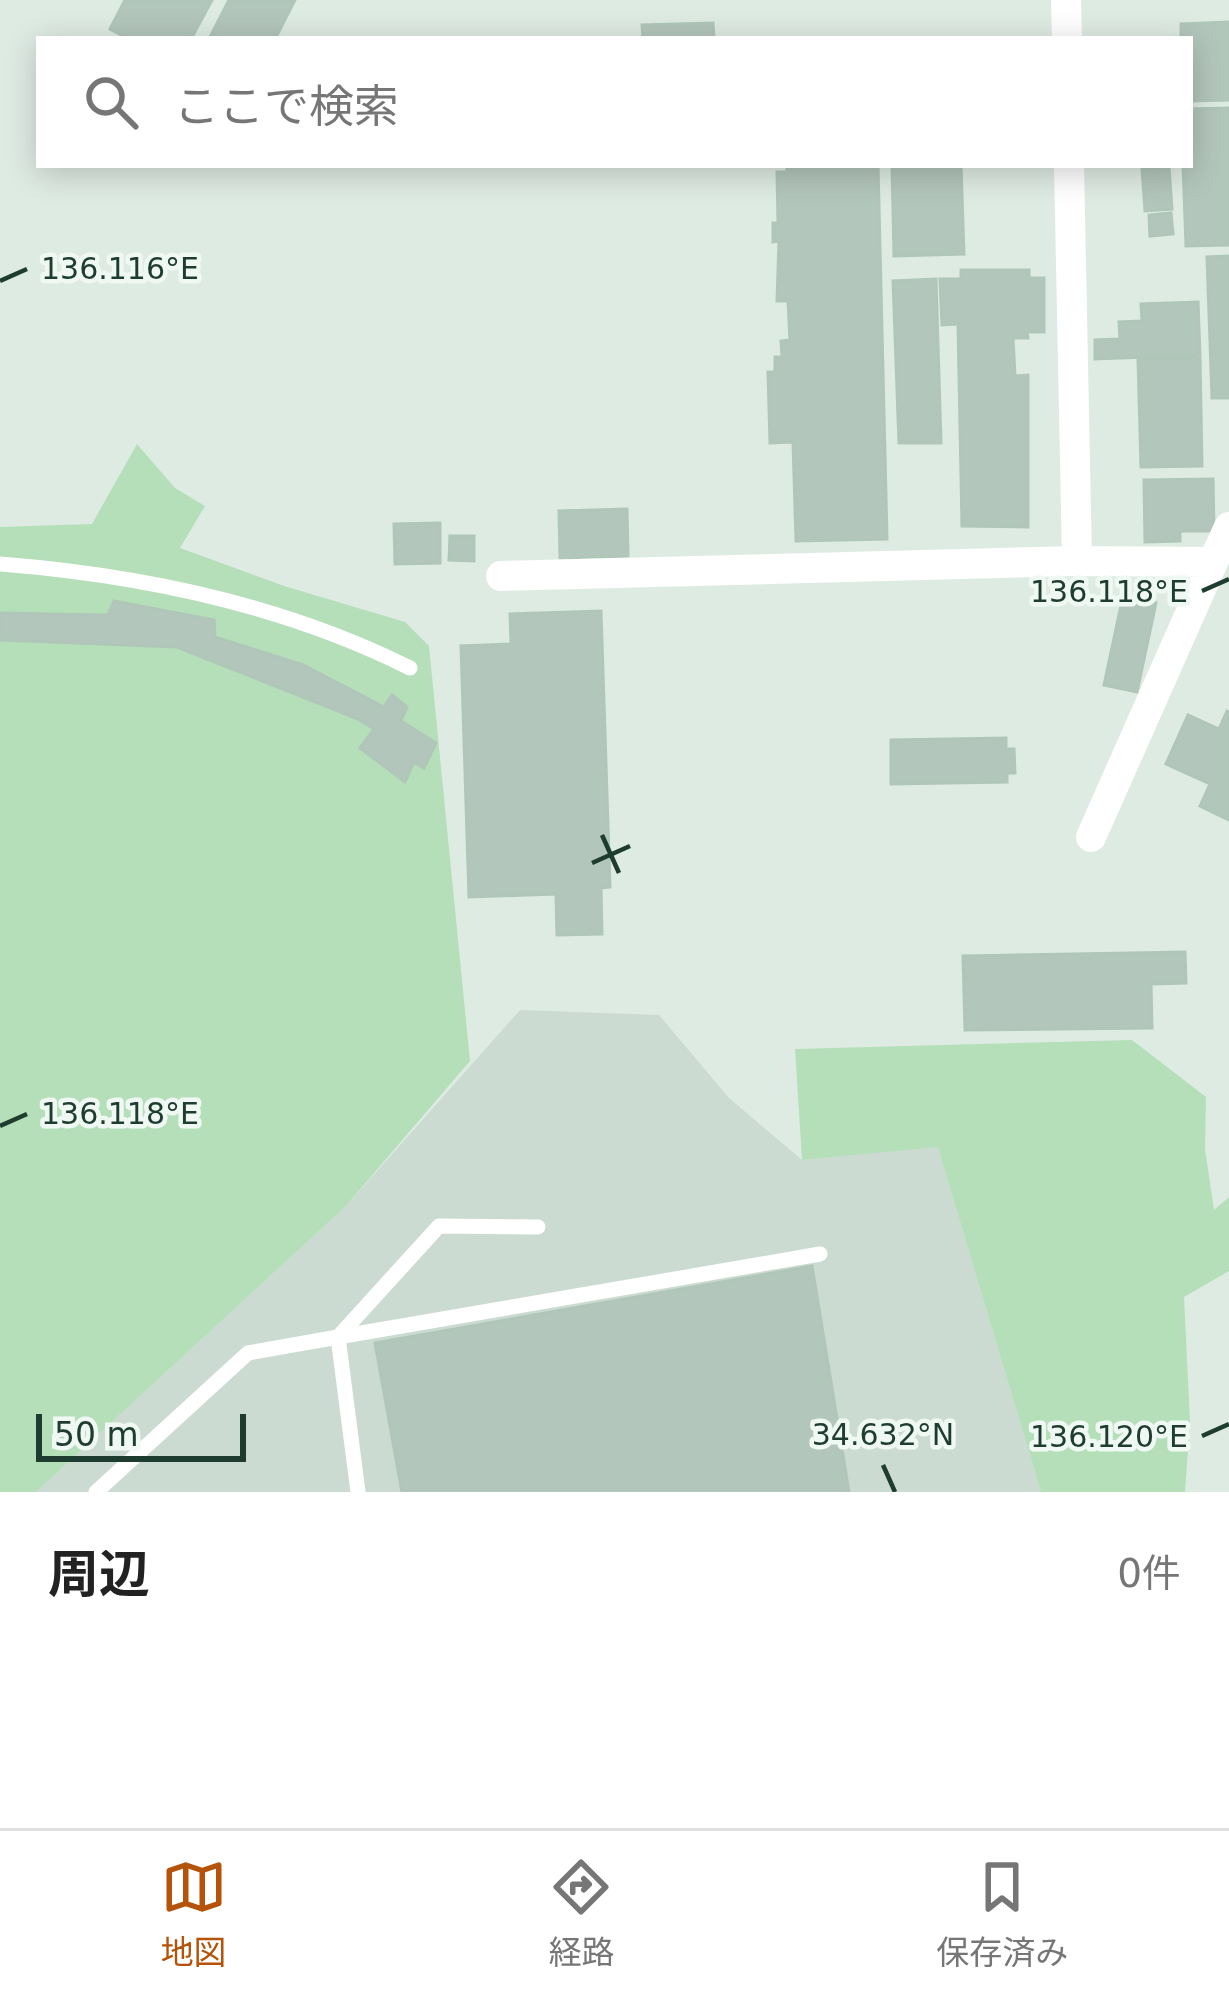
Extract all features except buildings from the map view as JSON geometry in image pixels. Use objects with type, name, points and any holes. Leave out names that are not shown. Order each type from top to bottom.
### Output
[{"type":"street","points":[[1066,0],[1067,36]]},
{"type":"street","points":[[1069,168],[1077,561]]},
{"type":"street","points":[[1091,836],[1229,527]]},
{"type":"street","points":[[501,576],[1077,561],[1213,562]]},
{"type":"lane","points":[[0,564],[174,587],[357,642],[410,668]]},
{"type":"lane","points":[[358,1492],[338,1337],[439,1226],[538,1227]]},
{"type":"lane","points":[[96,1492],[248,1353],[820,1254]]},
{"type":"shaded area","points":[[520,1010],[659,1015],[729,1098],[802,1160],[938,1146],[1041,1492],[36,1492],[345,1207]]},
{"type":"green space","points":[[137,444],[175,488],[205,506],[180,548],[284,586],[405,622],[429,646],[470,1061],[345,1207],[36,1492],[0,1492],[0,527],[92,524]]},
{"type":"green space","points":[[1132,1040],[1206,1097],[1205,1149],[1214,1210],[1229,1197],[1229,1271],[1184,1297],[1190,1422],[1185,1492],[1041,1492],[938,1147],[802,1160],[795,1049]]}]
